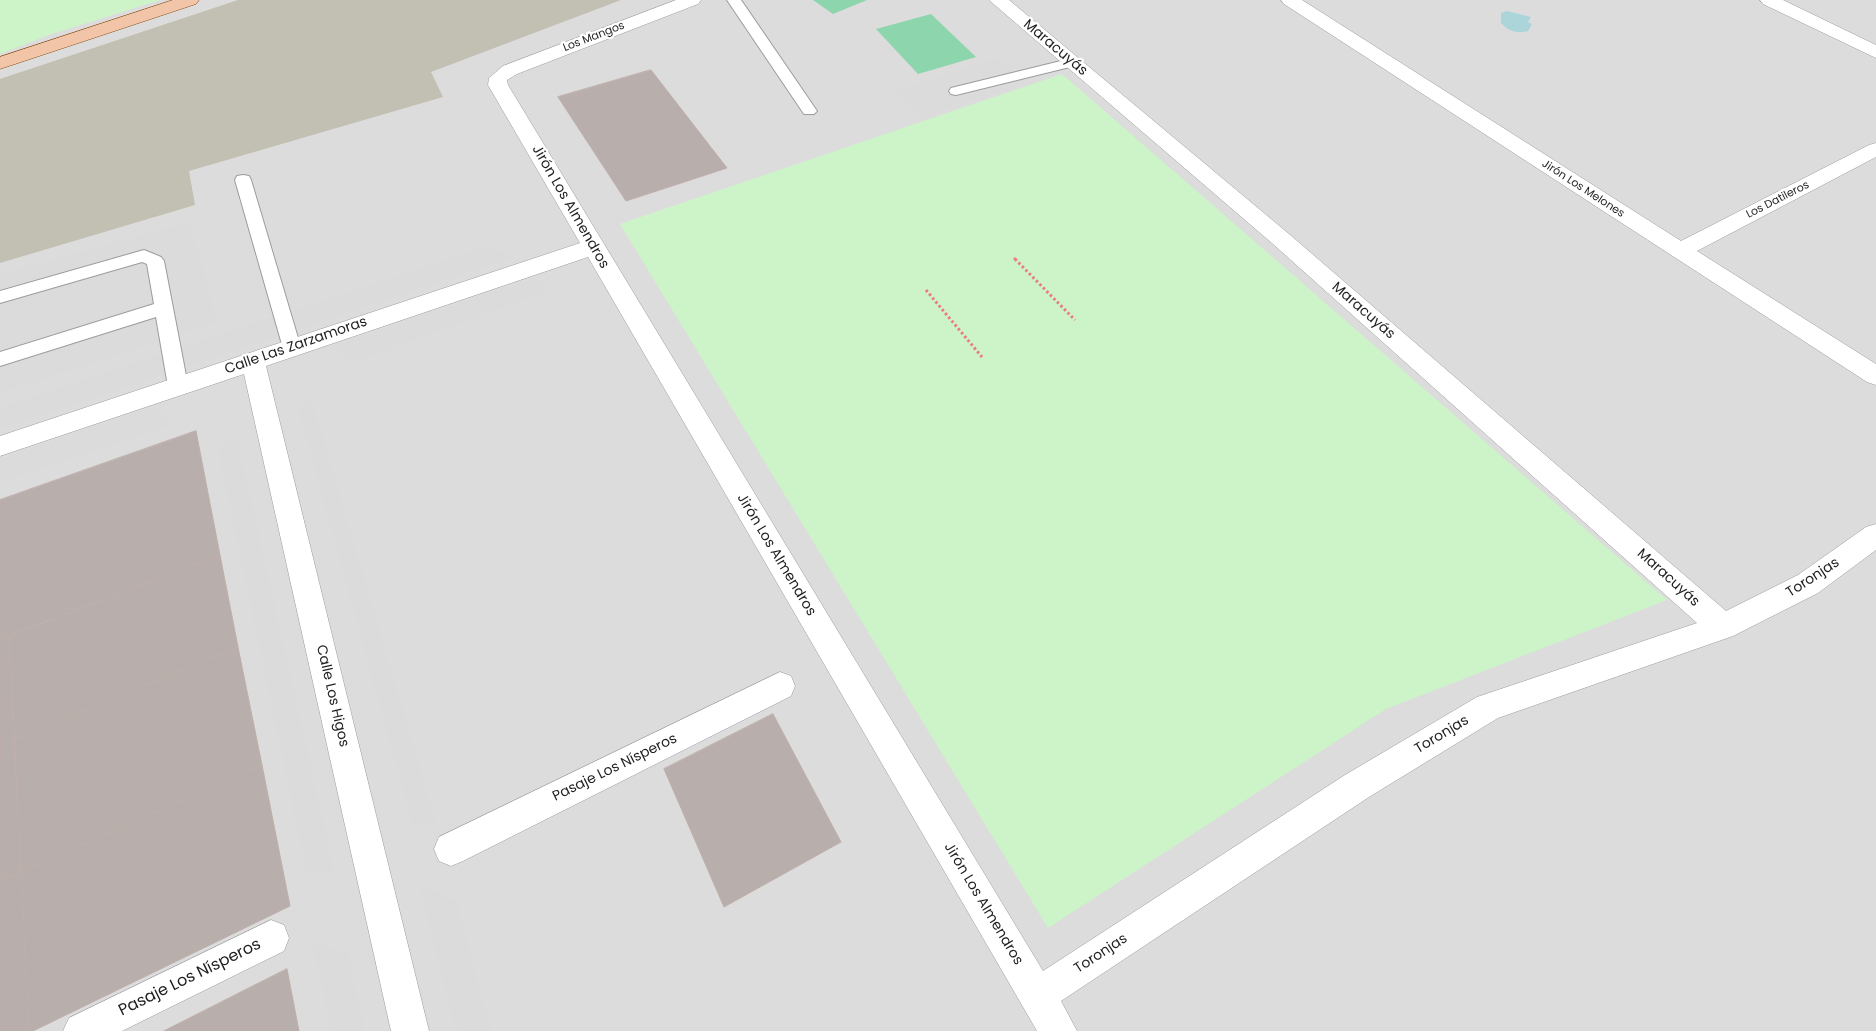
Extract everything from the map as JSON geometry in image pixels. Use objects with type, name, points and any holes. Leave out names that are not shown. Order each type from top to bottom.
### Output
[{"type":"main road","points":[[0,63],[190,0]]},
{"type":"street","name":"Los Mangos","points":[[498,78],[510,70],[692,0]]},
{"type":"street","name":"Maracuyás","points":[[998,0],[1281,238],[1723,627]]},
{"type":"street","name":"Jirón Los Melones","points":[[1290,0],[1876,376]]},
{"type":"street","points":[[1769,0],[1876,52]]},
{"type":"street","name":"Jirón Los Almendros","points":[[498,78],[498,85],[1058,1031]]},
{"type":"street","name":"Los Datileros","points":[[1679,251],[1876,149]]},
{"type":"street","name":"Calle Las Zarzamoras","points":[[0,446],[593,246]]},
{"type":"street","name":"Calle Los Higos","points":[[253,360],[410,1031]]},
{"type":"street","name":"Toronjas","points":[[1038,996],[1358,786],[1488,707],[1723,627],[1808,584],[1876,535]]},
{"type":"street","name":"Pasaje Los Nísperos","points":[[451,849],[780,686]]},
{"type":"street","name":"Pasaje Los Nísperos","points":[[82,1031],[271,938]]},
{"type":"lane","points":[[734,0],[809,111]]},
{"type":"lane","points":[[956,91],[1073,62]]},
{"type":"lane","points":[[243,180],[292,348]]},
{"type":"lane","points":[[0,298],[144,256],[155,261],[178,386]]},
{"type":"lane","points":[[0,359],[163,308]]},
{"type":"path","points":[[1014,258],[1075,320]]},
{"type":"path","points":[[926,290],[982,357]]},
{"type":"shaded area","points":[[122,0],[1876,0],[1876,1031],[0,1031],[0,41]]},
{"type":"shaded area","points":[[238,0],[621,0],[431,72],[443,97],[189,171],[195,205],[0,263],[0,79]]},
{"type":"shaded area","points":[[999,58],[1028,83],[923,119],[895,91]]},
{"type":"shaded area","points":[[190,222],[217,322],[0,393],[0,274]]},
{"type":"shaded area","points":[[487,246],[514,257],[0,429],[0,407]]},
{"type":"shaded area","points":[[533,278],[549,291],[351,363],[336,345]]},
{"type":"shaded area","points":[[310,395],[437,827],[413,825],[298,407]]},
{"type":"shaded area","points":[[153,407],[169,425],[0,483],[0,459]]},
{"type":"shaded area","points":[[236,435],[335,875],[307,873],[218,449]]},
{"type":"shaded area","points":[[418,883],[456,901],[491,1031],[457,1031]]},
{"type":"shaded area","points":[[313,943],[348,953],[365,1031],[331,1031]]},
{"type":"green space","points":[[0,0],[160,0],[49,35],[0,54]]},
{"type":"green space","points":[[813,0],[867,0],[833,14]]},
{"type":"green space","points":[[931,14],[976,57],[918,74],[876,29]]},
{"type":"green space","points":[[1062,74],[1667,600],[1386,709],[1048,928],[620,224]]},
{"type":"water","points":[[1507,11],[1531,17],[1528,22],[1532,24],[1528,31],[1516,32],[1504,26],[1501,23],[1501,13]]},
{"type":"building","points":[[651,70],[727,168],[626,201],[558,97]]},
{"type":"building","points":[[196,431],[220,555],[0,639],[0,500]]},
{"type":"building","points":[[220,555],[238,647],[14,740],[9,636]]},
{"type":"building","points":[[9,636],[21,872],[0,881],[0,639]]},
{"type":"building","points":[[238,647],[262,765],[21,872],[14,740]]},
{"type":"building","points":[[773,714],[841,842],[724,907],[664,769]]},
{"type":"building","points":[[262,765],[290,906],[33,1031],[29,1031],[21,872]]},
{"type":"building","points":[[21,872],[29,1031],[0,1031],[0,881]]},
{"type":"building","points":[[287,969],[299,1031],[164,1031]]}]
